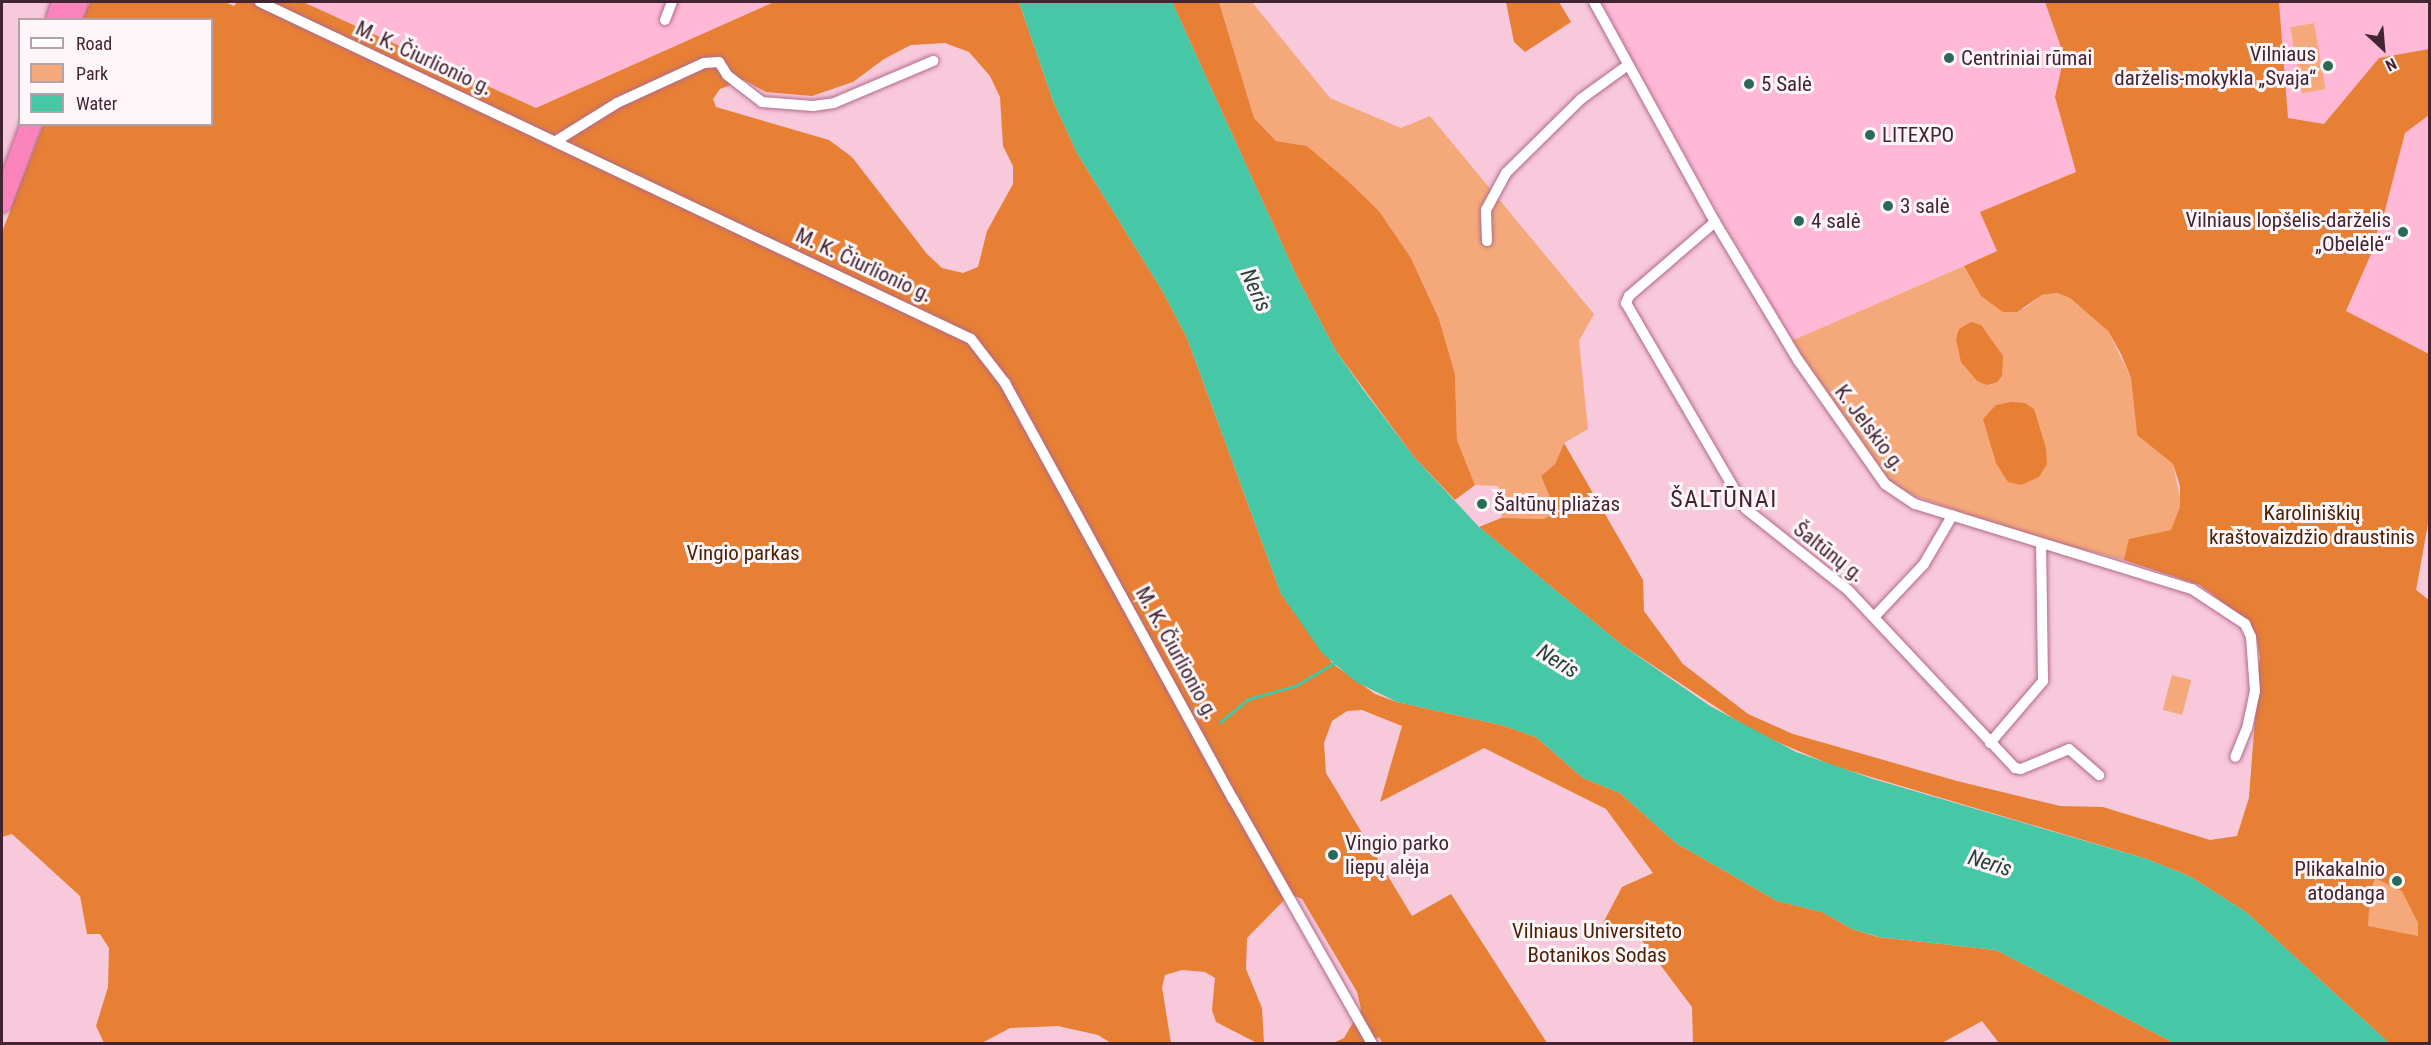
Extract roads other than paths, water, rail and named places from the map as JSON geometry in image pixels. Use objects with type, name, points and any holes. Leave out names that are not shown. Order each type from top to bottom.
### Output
[{"type":"highway","points":[[57,18],[62,2]]},
{"type":"highway","points":[[72,18],[78,2]]},
{"type":"highway","points":[[2,166],[18,123]]},
{"type":"highway","points":[[2,202],[30,126]]},
{"type":"street","name":"M. K. Čiurlionio g.","points":[[260,2],[946,325],[983,350],[1017,403],[1233,799],[1372,1044]]},
{"type":"street","points":[[665,20],[672,2]]},
{"type":"street","name":"K. Jelskio g.","points":[[1594,2],[1715,222],[1820,395],[1886,484],[1915,504],[2192,589],[2240,618],[2251,637],[2255,691],[2247,728],[2235,757]]},
{"type":"street","points":[[556,141],[617,102],[704,63],[719,62],[727,75],[762,102],[813,106],[834,104],[933,61]]},
{"type":"street","points":[[1486,241],[1486,210],[1506,173],[1581,99],[1628,65]]},
{"type":"street","name":"Šaltūnų g.","points":[[1715,222],[1629,296],[1626,303],[1746,509],[1848,590],[1875,616],[1990,743],[2018,769],[2069,749],[2099,775]]},
{"type":"street","points":[[1875,616],[1924,564],[1952,516]]},
{"type":"street","points":[[1990,743],[2043,681],[2041,544]]},
{"type":"water","name":"Neris","points":[[1019,2],[1172,2],[1297,277],[1336,351],[1414,457],[1479,527],[1622,645],[1710,706],[1796,752],[1873,779],[2147,859],[2191,877],[2246,912],[2389,1043],[2174,1043],[1996,950],[1879,937],[1852,929],[1822,912],[1777,901],[1676,843],[1620,793],[1583,778],[1536,737],[1501,725],[1397,702],[1356,682],[1322,653],[1281,594],[1187,338],[1163,292],[1077,153],[1053,101]]},
{"type":"waterway","points":[[1220,722],[1248,699],[1295,686],[1334,663]]},
{"type":"place","name":"Centriniai rūmai","points":[[1949,58]]},
{"type":"place","name":"Vilniaus darželis-mokykla „Svaja“","points":[[2328,66]]},
{"type":"place","name":"5 Salė","points":[[1749,84]]},
{"type":"place","name":"LITEXPO","points":[[1870,135]]},
{"type":"place","name":"3 salė","points":[[1888,206]]},
{"type":"place","name":"4 salė","points":[[1799,221]]},
{"type":"place","name":"Vilniaus lopšelis-darželis „Obelėlė“","points":[[2403,232]]},
{"type":"place","name":"Šaltūnų pliažas","points":[[1482,504]]},
{"type":"place","name":"Vingio parko liepų alėja","points":[[1333,855]]},
{"type":"place","name":"Plikakalnio atodanga","points":[[2397,881]]},
{"type":"district","name":"ŠALTŪNAI","points":[[1724,500]]},
{"type":"park label","name":"Karoliniškių kraštovaizdžio draustinis","points":[[2312,525]]},
{"type":"park label","name":"Vingio parkas","points":[[743,553]]},
{"type":"park label","name":"Vilniaus Universiteto Botanikos Sodas","points":[[1597,943]]}]
